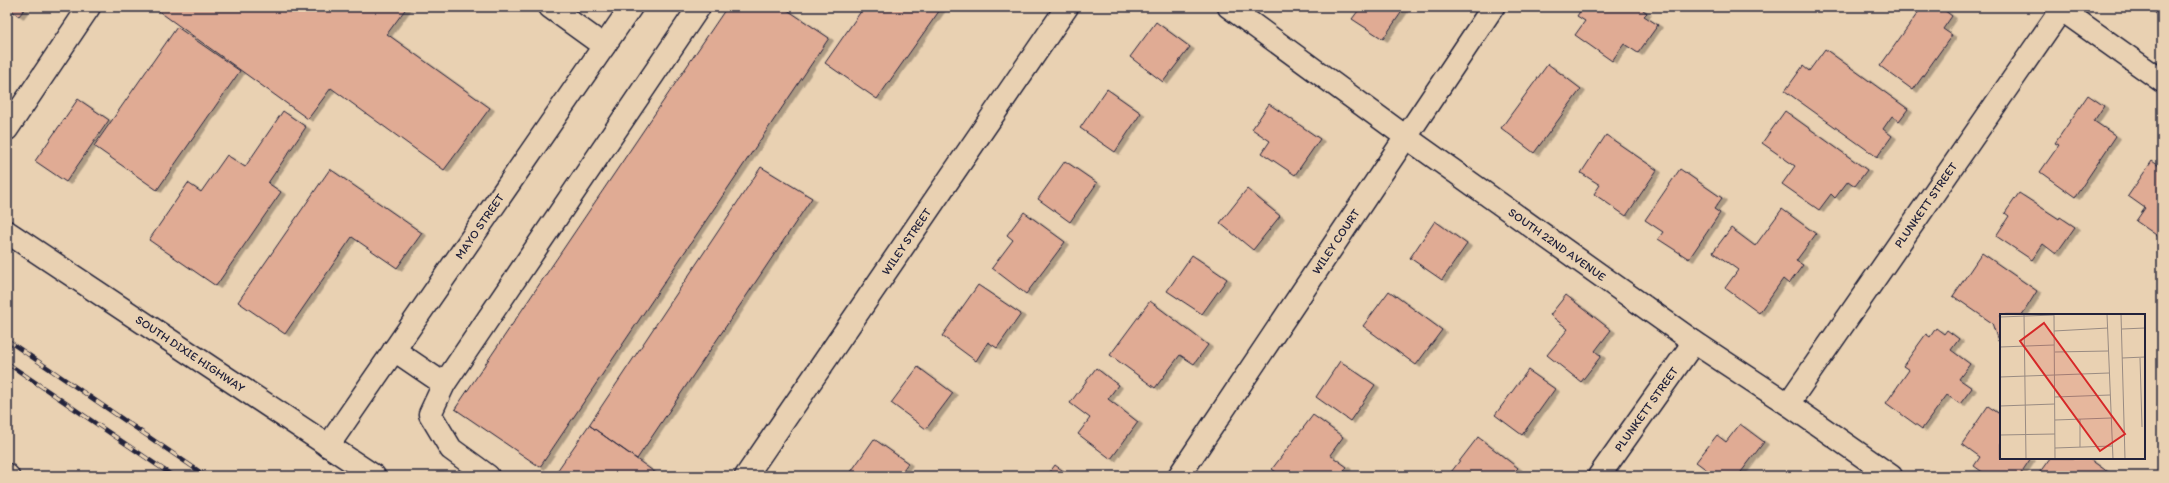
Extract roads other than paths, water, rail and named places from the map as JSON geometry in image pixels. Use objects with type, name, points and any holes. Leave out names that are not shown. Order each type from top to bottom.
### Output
[{"type":"street","points":[[7,130],[89,7]]},
{"type":"street","points":[[550,7],[604,46]]},
{"type":"street","name":"MAYO STREET","points":[[328,446],[631,7]]},
{"type":"street","points":[[488,476],[451,449],[430,414],[444,384],[699,7]]},
{"type":"street","name":"WILEY STREET","points":[[746,476],[1067,7]]},
{"type":"street","name":"SOUTH 22ND AVENUE","points":[[1228,7],[1406,137],[1694,342],[1788,404],[1891,476]]},
{"type":"street","name":"WILEY COURT","points":[[1179,476],[1493,7]]},
{"type":"street","points":[[2061,8],[2162,81]]},
{"type":"street","name":"PLUNKETT STREET","points":[[1788,404],[2061,8]]},
{"type":"street","name":"SOUTH DIXIE HIGHWAY","points":[[7,232],[374,476]]},
{"type":"street","name":"PLUNKETT STREET","points":[[1599,476],[1694,342]]},
{"type":"street","points":[[394,350],[444,384]]},
{"type":"railway","points":[[7,340],[206,476]]},
{"type":"railway","points":[[7,363],[173,476]]}]
